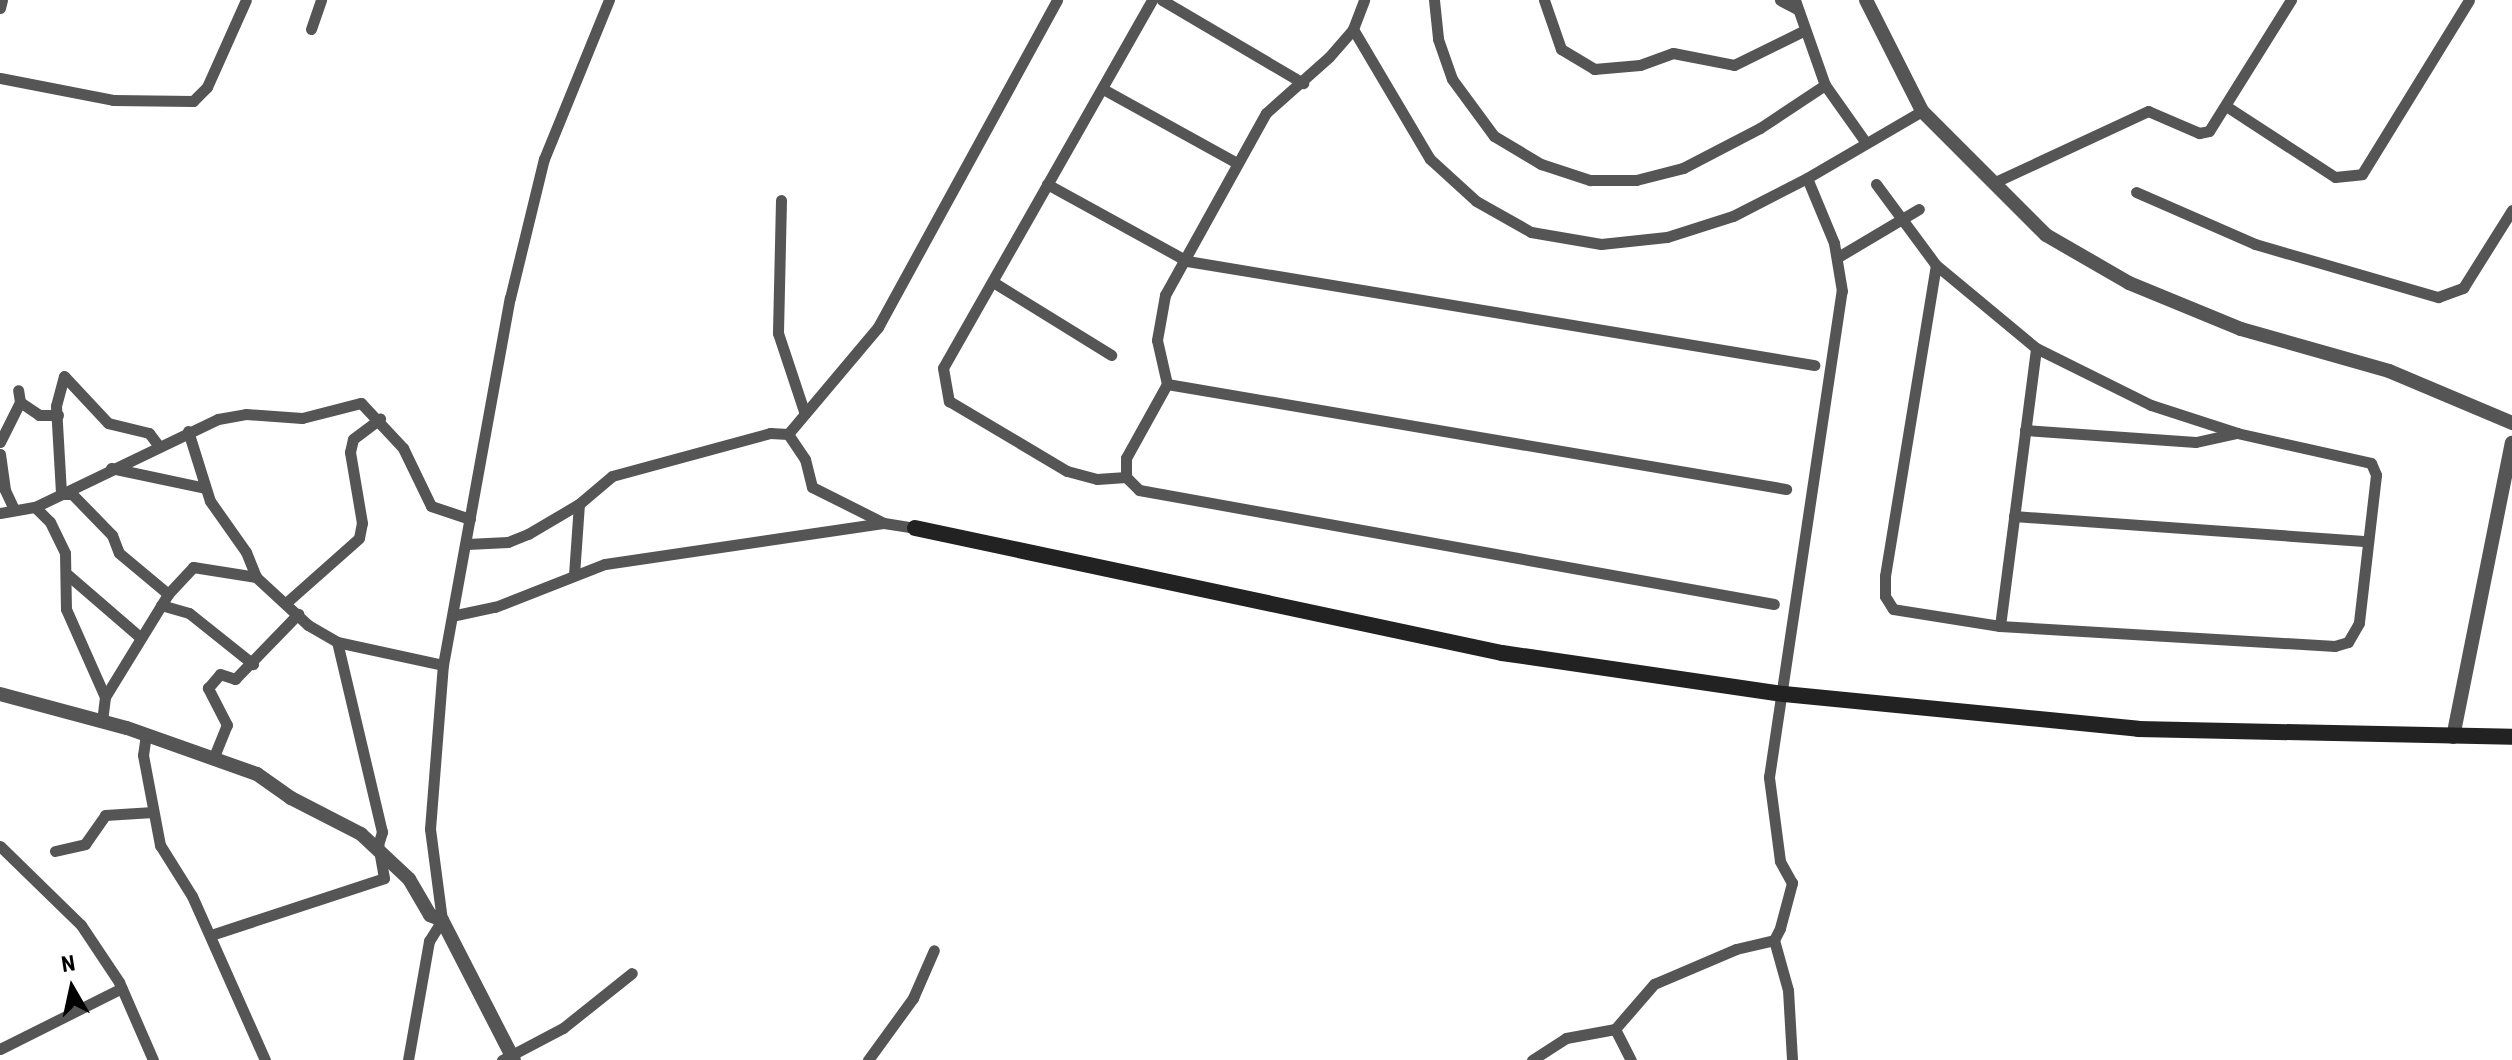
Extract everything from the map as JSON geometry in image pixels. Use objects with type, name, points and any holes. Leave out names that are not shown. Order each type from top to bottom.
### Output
[{"type":"main road","points":[[915,528],[1502,653],[1784,694],[2138,729],[2512,737]]},
{"type":"street","points":[[0,8],[2,0]]},
{"type":"street","points":[[0,78],[113,100],[193,101],[207,87],[246,0]]},
{"type":"street","points":[[311,29],[321,0]]},
{"type":"street","points":[[609,0],[567,94],[528,217],[470,519],[456,615],[443,665],[430,859],[442,920],[509,1058],[563,1028],[632,973]]},
{"type":"street","points":[[467,544],[508,542],[579,504],[612,476],[749,434],[788,434],[878,327],[1057,0]]},
{"type":"street","points":[[1126,477],[1097,479],[1067,471],[949,401],[943,368],[1152,0]]},
{"type":"street","points":[[1162,0],[1303,83]]},
{"type":"street","points":[[1363,0],[1353,29],[1303,83],[1266,113],[1187,261],[1165,295],[1158,318],[1157,340],[1167,384],[1126,458],[1126,477],[1139,490],[1154,493],[1774,604]]},
{"type":"street","points":[[1434,0],[1438,39],[1452,79],[1488,129],[1541,164],[1590,180],[1636,180],[1683,168],[1760,128],[1825,85]]},
{"type":"street","points":[[1544,0],[1561,49],[1594,69],[1626,68],[1673,53],[1734,65],[1803,31]]},
{"type":"street","points":[[1780,0],[1796,5],[1825,85],[1864,140]]},
{"type":"street","points":[[1866,0],[1922,111],[2046,235],[2129,283],[2241,329],[2389,371],[2512,423]]},
{"type":"street","points":[[1993,183],[2140,113],[2158,112],[2204,133],[2226,106],[2291,0]]},
{"type":"street","points":[[2226,106],[2335,177],[2362,174],[2469,0]]},
{"type":"street","points":[[1353,29],[1430,159],[1476,201],[1531,232],[1601,244],[1667,237],[1733,216],[1807,178],[1864,140],[1922,111]]},
{"type":"street","points":[[1103,89],[1237,163]]},
{"type":"street","points":[[1792,1060],[1788,990],[1774,940],[1792,895],[1780,861],[1769,777],[1839,326],[1838,257],[1807,178]]},
{"type":"street","points":[[1047,184],[1187,261],[1814,365]]},
{"type":"street","points":[[1876,184],[1899,220],[1936,265],[2036,348],[2151,405],[2237,433],[2371,463],[2376,475],[2359,623],[2348,642],[2335,646],[2000,626],[1893,609],[1885,596],[1936,265]]},
{"type":"street","points":[[2136,192],[2255,244],[2438,297],[2463,288],[2512,210]]},
{"type":"street","points":[[781,200],[778,333],[805,414]]},
{"type":"street","points":[[1838,257],[1919,209]]},
{"type":"street","points":[[993,282],[1111,355]]},
{"type":"street","points":[[2000,626],[2036,348]]},
{"type":"street","points":[[50,522],[55,496],[57,394],[64,376],[108,423],[149,433],[158,445]]},
{"type":"street","points":[[1167,384],[1786,489]]},
{"type":"street","points":[[0,442],[19,396],[39,415],[58,415]]},
{"type":"street","points":[[0,513],[35,507],[158,445],[218,419],[246,414],[302,418],[361,403],[380,419],[403,448],[431,506],[470,519]]},
{"type":"street","points":[[287,602],[359,538],[362,523],[350,452],[353,439],[380,419]]},
{"type":"street","points":[[2025,430],[2196,442],[2237,433]]},
{"type":"street","points":[[188,431],[205,488],[256,577],[298,614],[337,642],[443,665]]},
{"type":"street","points":[[788,434],[805,459],[812,487],[884,523]]},
{"type":"street","points":[[2453,737],[2512,443]]},
{"type":"street","points":[[0,454],[5,490],[14,509]]},
{"type":"street","points":[[111,468],[205,488]]},
{"type":"street","points":[[55,496],[72,494],[112,535],[119,553],[168,594]]},
{"type":"street","points":[[574,575],[579,504]]},
{"type":"street","points":[[35,507],[61,539],[68,575],[66,609],[105,697]]},
{"type":"street","points":[[2014,516],[2367,541]]},
{"type":"street","points":[[456,615],[495,607],[605,564],[749,539],[884,523],[915,528]]},
{"type":"street","points":[[102,721],[105,697],[168,594],[192,565],[256,577]]},
{"type":"street","points":[[68,575],[141,638]]},
{"type":"street","points":[[161,605],[189,613],[253,664]]},
{"type":"street","points":[[213,759],[227,725],[208,688],[220,674],[235,679],[253,664],[298,614]]},
{"type":"street","points":[[211,935],[384,878],[378,845],[382,832],[337,642]]},
{"type":"street","points":[[0,694],[146,734],[257,774],[378,845],[382,857],[409,879],[419,902],[442,920]]},
{"type":"street","points":[[146,734],[143,755],[160,845],[211,935],[265,1060]]},
{"type":"street","points":[[55,851],[85,844],[105,815],[153,812]]},
{"type":"street","points":[[0,846],[14,863],[39,880],[81,925],[122,988],[153,1060]]},
{"type":"street","points":[[0,867],[14,863]]},
{"type":"street","points":[[408,1060],[429,941],[442,920]]},
{"type":"street","points":[[1532,1060],[1566,1038],[1615,1029],[1654,984],[1736,949],[1774,940]]},
{"type":"street","points":[[868,1060],[913,998],[934,950]]},
{"type":"street","points":[[0,1049],[122,988]]},
{"type":"street","points":[[1615,1029],[1631,1060]]}]
